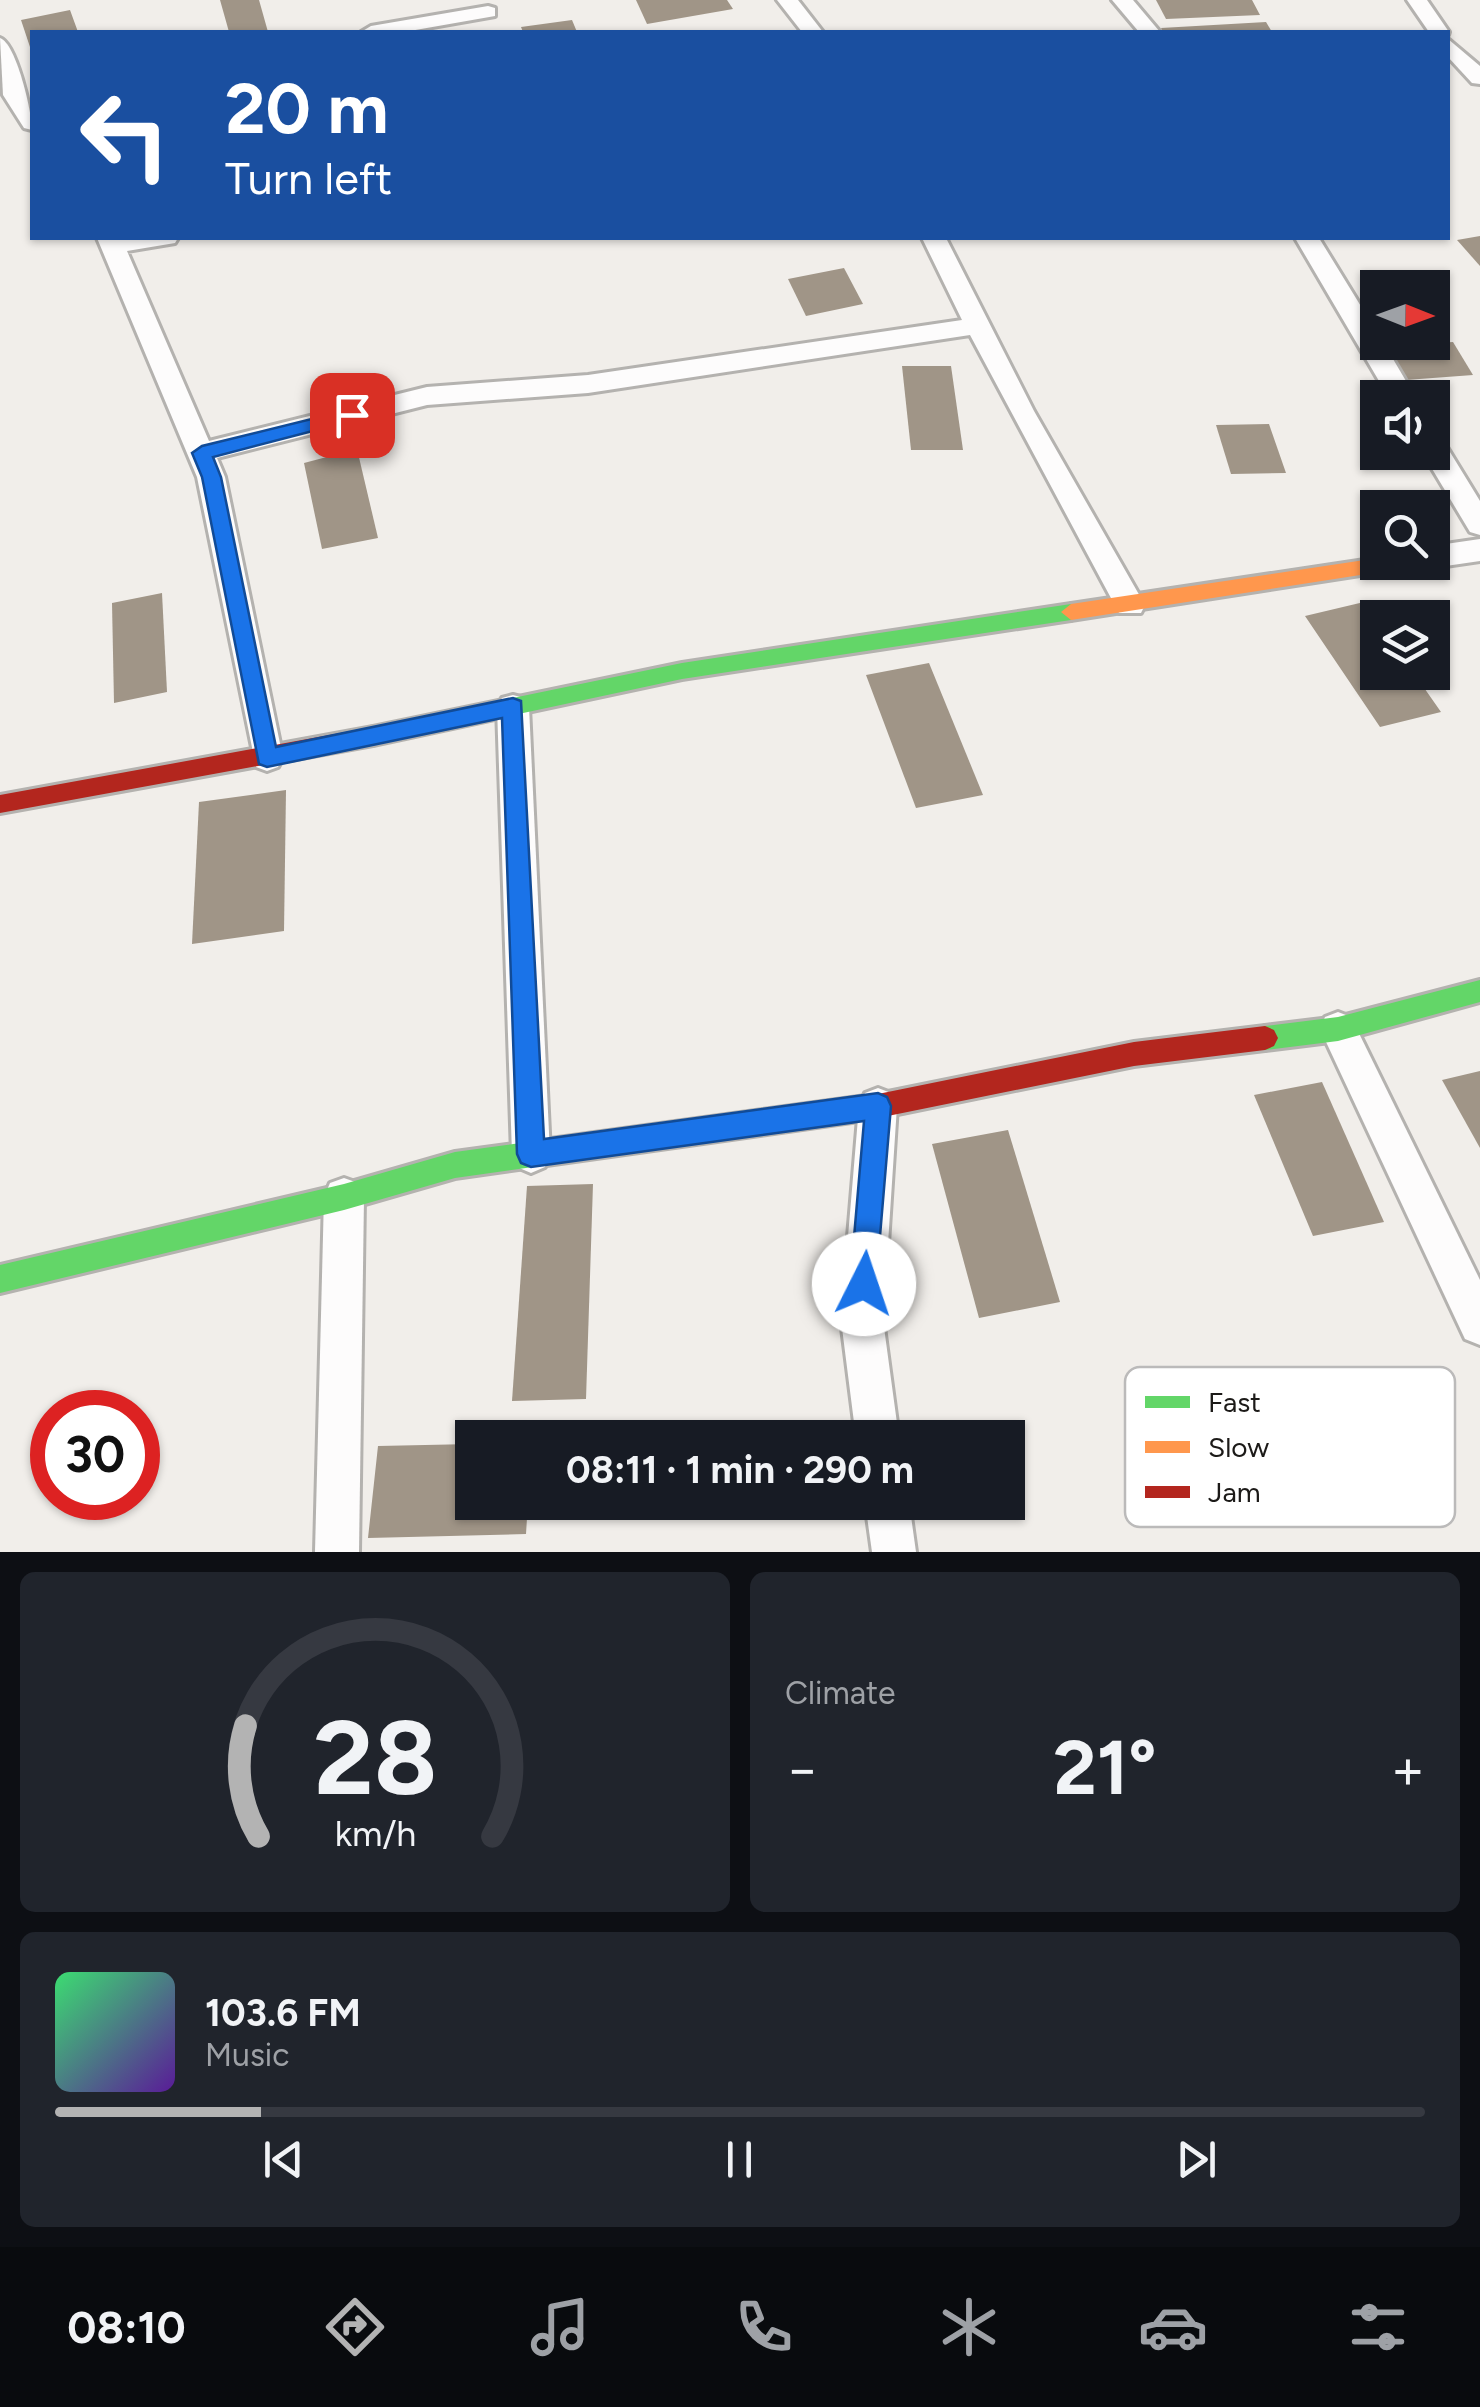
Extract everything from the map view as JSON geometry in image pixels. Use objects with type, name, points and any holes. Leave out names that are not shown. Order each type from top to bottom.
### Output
[{"type":"street","points":[[787,0],[811,30]]},
{"type":"street","points":[[1122,0],[1148,30]]},
{"type":"street","points":[[1417,0],[1438,30]]},
{"type":"street","points":[[383,30],[488,12]]},
{"type":"street","points":[[0,44],[23,94]]},
{"type":"street","points":[[1450,48],[1480,78]]},
{"type":"street","points":[[139,240],[112,242],[212,477],[267,758]]},
{"type":"street","points":[[935,240],[975,326],[1130,604]]},
{"type":"street","points":[[1308,240],[1392,380]]},
{"type":"street","points":[[202,453],[427,396],[588,384],[975,326]]},
{"type":"street","points":[[1447,470],[1480,525]]},
{"type":"street","points":[[1450,554],[1480,550]]},
{"type":"street","points":[[0,804],[267,758],[682,671],[1360,568]]},
{"type":"street","points":[[513,707],[531,1154]]},
{"type":"street","points":[[0,1279],[344,1198],[454,1165],[878,1106],[1134,1054],[1338,1029],[1480,991]]},
{"type":"street","points":[[1338,1029],[1480,1324]]},
{"type":"street","points":[[876,1420],[862,1320],[878,1106]]},
{"type":"street","points":[[338,1552],[344,1198]]},
{"type":"street","points":[[890,1520],[894,1552]]},
{"type":"building","points":[[220,0],[259,0],[267,30],[228,30]]},
{"type":"building","points":[[636,0],[727,0],[733,9],[647,24]]},
{"type":"building","points":[[1156,0],[1252,0],[1260,15],[1166,19]]},
{"type":"building","points":[[70,10],[77,30],[30,30],[30,47],[21,20]]},
{"type":"building","points":[[572,20],[576,30],[522,30],[521,27]]},
{"type":"building","points":[[1266,22],[1271,30],[1162,30]]},
{"type":"building","points":[[1480,236],[1480,266],[1457,240]]},
{"type":"building","points":[[844,268],[863,304],[806,316],[788,279]]},
{"type":"building","points":[[1450,342],[1473,375],[1406,380],[1395,360],[1450,360]]},
{"type":"building","points":[[902,366],[951,366],[963,450],[911,450]]},
{"type":"building","points":[[1269,424],[1286,473],[1231,474],[1216,425]]},
{"type":"building","points":[[357,449],[378,538],[322,549],[304,463]]},
{"type":"building","points":[[162,593],[167,692],[114,703],[112,603]]},
{"type":"building","points":[[1360,603],[1360,690],[1426,690],[1441,712],[1380,727],[1305,616]]},
{"type":"building","points":[[929,663],[983,795],[916,808],[866,675]]},
{"type":"building","points":[[286,790],[284,931],[192,944],[199,802]]},
{"type":"building","points":[[1480,1071],[1480,1148],[1442,1080]]},
{"type":"building","points":[[1322,1082],[1384,1222],[1313,1236],[1254,1095]]},
{"type":"building","points":[[1008,1130],[1060,1302],[979,1318],[932,1144]]},
{"type":"building","points":[[593,1184],[586,1399],[512,1401],[527,1186]]},
{"type":"building","points":[[455,1444],[455,1520],[527,1520],[526,1534],[368,1538],[378,1446]]},
{"type":"traffic: fast","points":[[373,736],[682,671],[1071,612]]},
{"type":"traffic: fast","points":[[1265,1038],[1338,1029],[1480,991]]},
{"type":"traffic: fast","points":[[0,1279],[344,1197],[455,1165],[873,1107]]},
{"type":"traffic: slow","points":[[1071,612],[1360,568]]},
{"type":"traffic: jam","points":[[0,804],[373,736]]},
{"type":"traffic: jam","points":[[873,1107],[1134,1054],[1265,1038]]},
{"type":"route","points":[[352,415],[202,453],[212,477],[267,758],[513,707],[531,1154],[878,1106],[864,1284]]}]
